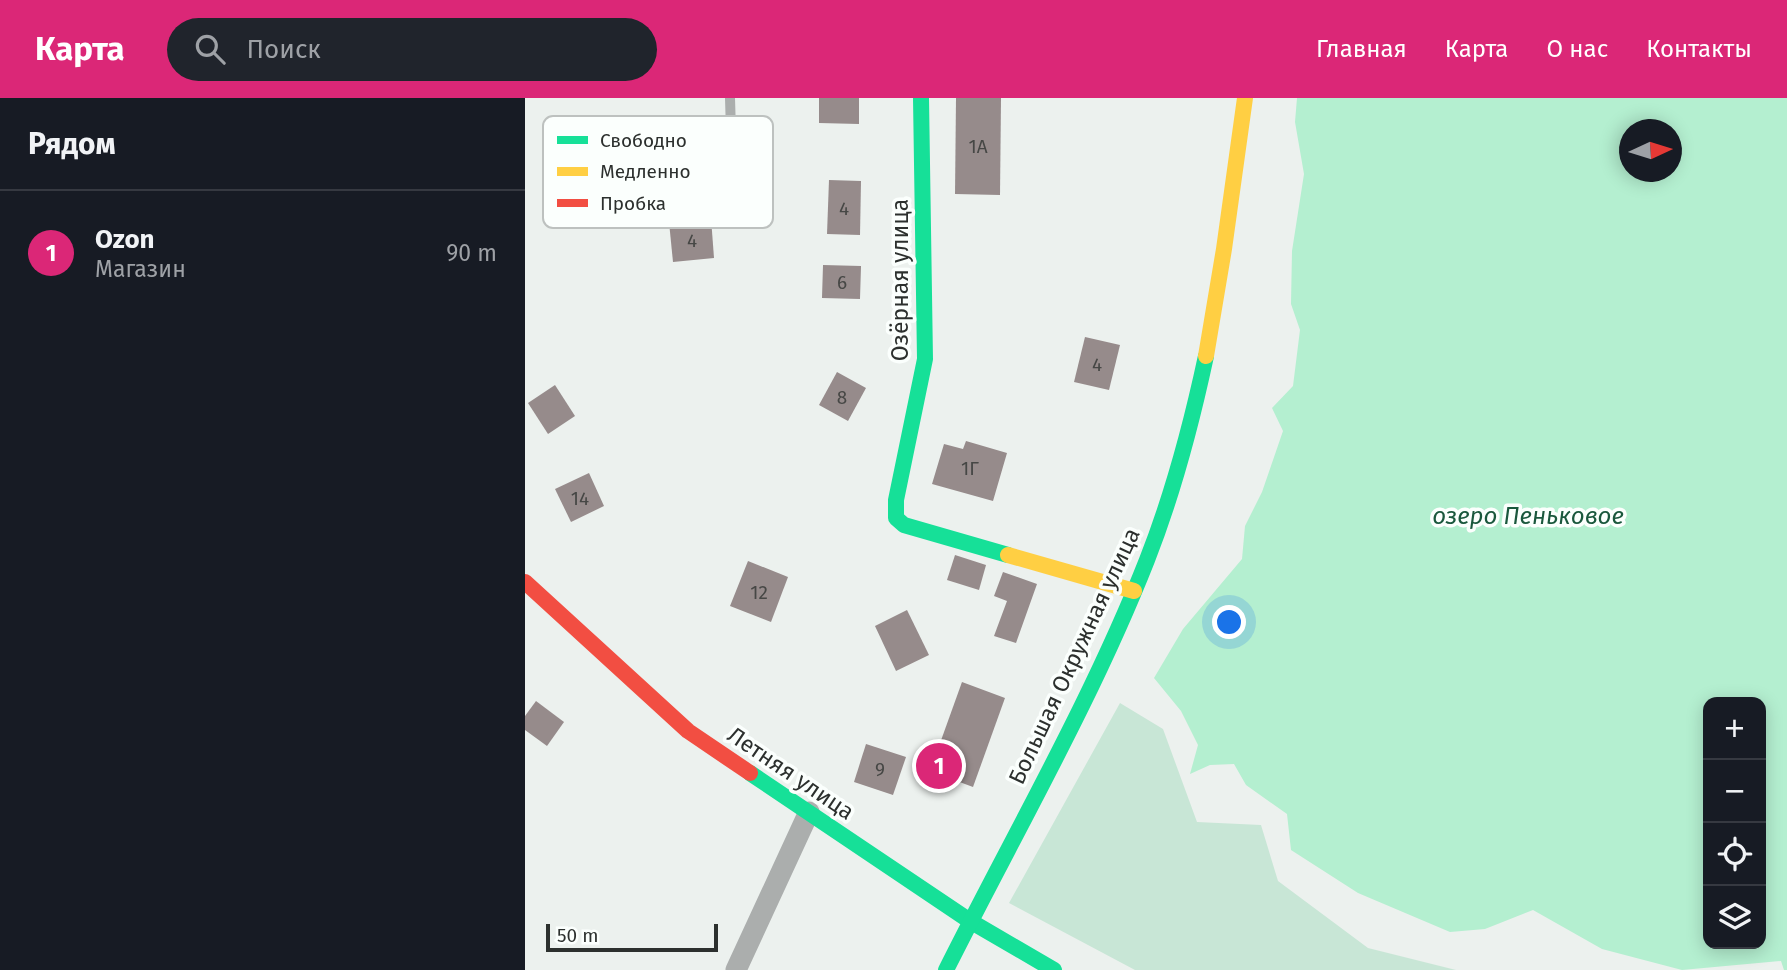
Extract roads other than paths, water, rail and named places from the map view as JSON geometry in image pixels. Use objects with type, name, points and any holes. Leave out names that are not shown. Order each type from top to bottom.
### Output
[{"type":"street","name":"Озёрная улица","points":[[921,98],[925,359],[896,500],[896,518],[904,525],[1134,591]]},
{"type":"street","name":"Большая Окружная улица","points":[[946,970],[1075,719],[1134,591],[1170,498],[1198,398],[1223,264],[1245,98]]},
{"type":"street","name":"Летняя улица","points":[[525,582],[688,731],[970,922],[1055,970]]},
{"type":"street","points":[[736,970],[809,812]]},
{"type":"lane","points":[[730,98],[731,116]]},
{"type":"water","name":"озеро Пеньковое","points":[[1297,98],[1787,98],[1787,970],[1784,970],[1781,961],[1682,970],[1602,949],[1533,910],[1485,929],[1450,932],[1358,893],[1291,850],[1287,814],[1246,785],[1234,764],[1210,765],[1190,774],[1198,745],[1181,711],[1154,678],[1183,629],[1242,559],[1245,526],[1262,492],[1283,431],[1272,408],[1293,386],[1300,330],[1291,304],[1292,251],[1304,174],[1295,122]]},
{"type":"place","name":"Ozon","points":[[939,766]]}]
